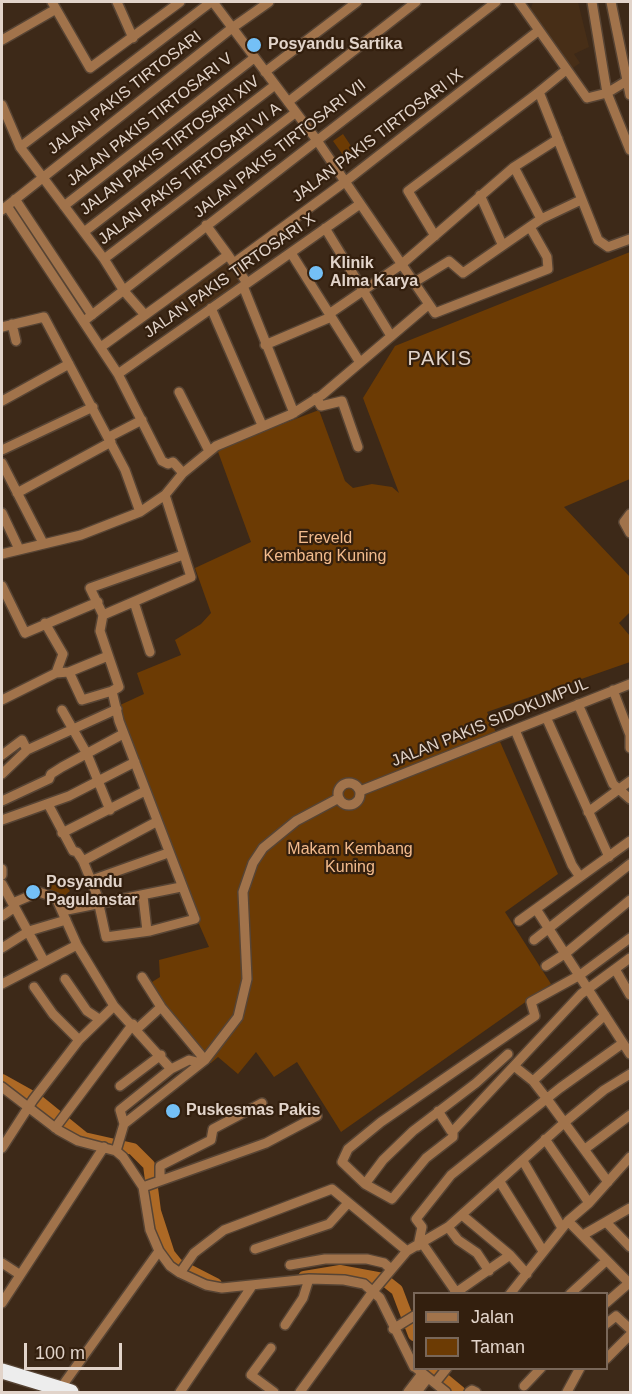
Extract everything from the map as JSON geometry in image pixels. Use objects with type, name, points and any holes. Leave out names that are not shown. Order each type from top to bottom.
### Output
[{"type":"highway","points":[[2,1371],[66,1391]]},
{"type":"street","points":[[117,2],[133,38]]},
{"type":"street","points":[[2,40],[54,5],[81,48],[89,68],[180,2]]},
{"type":"street","points":[[20,147],[212,2],[316,139],[402,264],[428,306],[436,314],[548,269],[547,257],[530,227]]},
{"type":"street","name":"JALAN PAKIS TIRTOSARI","points":[[4,208],[232,28],[269,2]]},
{"type":"street","points":[[265,72],[357,2]]},
{"type":"street","points":[[288,102],[416,2]]},
{"type":"street","name":"JALAN PAKIS TIRTOSARI VII","points":[[88,318],[316,139],[496,2]]},
{"type":"street","points":[[519,2],[587,98],[607,93],[628,81]]},
{"type":"street","points":[[592,2],[607,93],[630,150]]},
{"type":"street","points":[[611,2],[630,95]]},
{"type":"street","name":"JALAN PAKIS TIRTOSARI IX","points":[[101,347],[145,315],[346,181],[538,31]]},
{"type":"street","points":[[598,42],[618,39]]},
{"type":"street","name":"JALAN PAKIS TIRTOSARI V","points":[[64,206],[254,58]]},
{"type":"street","points":[[435,236],[408,195],[408,190],[566,70]]},
{"type":"street","name":"JALAN PAKIS TIRTOSARI XIV","points":[[84,232],[275,85]]},
{"type":"street","points":[[539,92],[598,240],[603,246],[612,246],[630,239]]},
{"type":"street","points":[[2,105],[20,147],[104,259],[124,291],[145,315]]},
{"type":"street","name":"JALAN PAKIS TIRTOSARI VI A","points":[[104,259],[295,113]]},
{"type":"street","points":[[266,345],[330,315],[402,264],[514,167],[558,139]]},
{"type":"street","points":[[514,167],[541,219]]},
{"type":"street","points":[[480,195],[502,244]]},
{"type":"street","points":[[15,199],[88,318],[162,461],[168,464],[173,462],[183,474]]},
{"type":"street","points":[[413,283],[448,261],[463,273],[541,219],[581,200]]},
{"type":"street","name":"JALAN PAKIS TIRTOSARI X","points":[[118,374],[360,204]]},
{"type":"street","points":[[4,208],[88,318]]},
{"type":"street","points":[[207,225],[231,259],[245,285],[266,345],[294,413]]},
{"type":"street","points":[[325,228],[391,336]]},
{"type":"street","points":[[291,253],[359,361]]},
{"type":"street","points":[[2,554],[81,535],[140,512],[165,495],[183,474],[209,450],[294,413],[316,398],[428,306]]},
{"type":"street","points":[[211,309],[262,425]]},
{"type":"street","points":[[2,327],[44,317],[125,470],[140,512]]},
{"type":"street","points":[[12,324],[16,341]]},
{"type":"street","points":[[2,401],[69,364]]},
{"type":"street","points":[[179,392],[209,450]]},
{"type":"street","points":[[316,398],[321,406],[342,401],[358,447]]},
{"type":"street","points":[[2,450],[93,407]]},
{"type":"street","points":[[17,493],[142,420]]},
{"type":"street","points":[[2,463],[43,543]]},
{"type":"street","points":[[103,615],[191,577],[165,495]]},
{"type":"street","points":[[2,513],[19,549]]},
{"type":"street","points":[[630,514],[624,522],[630,533]]},
{"type":"street","points":[[48,804],[70,854],[83,861],[92,880],[100,905],[106,937],[147,931],[194,920],[123,734],[108,656],[100,632],[103,615],[91,586],[183,555]]},
{"type":"street","points":[[2,586],[6,606],[25,633],[98,602]]},
{"type":"street","points":[[134,603],[150,652]]},
{"type":"street","points":[[45,623],[63,654],[56,673]]},
{"type":"street","points":[[2,700],[56,673],[69,672],[108,656]]},
{"type":"street","points":[[69,672],[82,700],[115,689]]},
{"type":"street","name":"JALAN PAKIS SIDOKUMPUL","points":[[360,791],[630,684]]},
{"type":"street","points":[[613,690],[630,735],[630,748]]},
{"type":"street","points":[[578,704],[613,784],[621,788],[630,799]]},
{"type":"street","points":[[2,774],[27,750],[117,709]]},
{"type":"street","points":[[63,710],[87,754],[110,810]]},
{"type":"street","points":[[546,717],[609,856]]},
{"type":"street","points":[[515,730],[580,877]]},
{"type":"street","points":[[2,801],[49,779],[52,773],[123,734]]},
{"type":"street","points":[[2,755],[22,740],[27,750]]},
{"type":"street","points":[[2,806],[3,820],[48,804],[135,762]]},
{"type":"street","points":[[588,812],[630,781]]},
{"type":"street","points":[[345,784],[354,784],[360,791],[357,801],[353,804],[348,804],[339,798],[338,792],[345,784]]},
{"type":"street","points":[[62,833],[145,791]]},
{"type":"street","points":[[124,1124],[200,1063],[238,1017],[247,979],[243,892],[253,863],[263,848],[296,821],[339,798]]},
{"type":"street","points":[[83,861],[156,822]]},
{"type":"street","points":[[519,921],[630,841]]},
{"type":"street","points":[[92,880],[168,853]]},
{"type":"street","points":[[534,940],[630,864]]},
{"type":"street","points":[[2,869],[2,875]]},
{"type":"street","points":[[2,884],[44,961]]},
{"type":"street","points":[[2,948],[29,932],[64,916],[100,905],[182,887]]},
{"type":"street","points":[[2,916],[14,904],[44,892],[56,898],[77,945],[114,1006],[161,1055],[171,1069]]},
{"type":"street","points":[[142,897],[147,931]]},
{"type":"street","points":[[546,966],[566,953],[630,900]]},
{"type":"street","points":[[536,909],[630,1054]]},
{"type":"street","points":[[438,1112],[453,1131],[453,1137],[426,1158],[392,1199],[366,1184],[342,1163],[348,1149],[419,1094],[534,1016],[530,1002],[580,975],[630,938]]},
{"type":"street","points":[[2,984],[77,945]]},
{"type":"street","points":[[453,1131],[589,988],[630,958]]},
{"type":"street","points":[[615,969],[630,994]]},
{"type":"street","points":[[142,977],[200,1063]]},
{"type":"street","points":[[65,979],[87,1011],[99,1019]]},
{"type":"street","points":[[34,987],[53,1014],[79,1040]]},
{"type":"street","points":[[2,1148],[31,1104],[79,1040],[114,1006]]},
{"type":"street","points":[[59,1123],[135,1027],[161,1007]]},
{"type":"street","points":[[533,1081],[605,1015]]},
{"type":"street","points":[[454,1292],[420,1244],[422,1227],[416,1219],[451,1175],[547,1099],[623,1043]]},
{"type":"street","points":[[366,1184],[383,1160],[508,1054]]},
{"type":"street","points":[[120,1086],[161,1055]]},
{"type":"street","points":[[152,1182],[123,1157],[118,1146],[124,1124],[121,1109],[171,1069],[189,1060],[200,1063]]},
{"type":"street","points":[[514,1066],[533,1081],[608,1182]]},
{"type":"street","points":[[300,1392],[374,1290],[407,1251],[448,1227],[565,1122],[604,1090],[630,1074]]},
{"type":"street","points":[[2,1087],[59,1123],[78,1141],[104,1147],[118,1146]]},
{"type":"street","points":[[146,1090],[154,1099]]},
{"type":"street","points":[[262,1103],[213,1129],[211,1140],[160,1166],[152,1182],[150,1230],[159,1251],[170,1266],[183,1268],[206,1285],[222,1288],[309,1279],[354,1281],[374,1290],[393,1329],[413,1358]]},
{"type":"street","points":[[585,1149],[630,1115]]},
{"type":"street","points":[[152,1182],[173,1177],[266,1143],[317,1116]]},
{"type":"street","points":[[545,1139],[589,1203]]},
{"type":"street","points":[[2,1303],[104,1147]]},
{"type":"street","points":[[511,1292],[565,1224],[589,1203],[630,1157]]},
{"type":"street","points":[[523,1161],[565,1224],[584,1235],[606,1261],[630,1283],[608,1301]]},
{"type":"street","points":[[500,1182],[543,1251]]},
{"type":"street","points":[[183,1268],[206,1242],[224,1230],[332,1189],[407,1251]]},
{"type":"street","points":[[255,1249],[328,1224],[348,1203]]},
{"type":"street","points":[[584,1235],[630,1208]]},
{"type":"street","points":[[462,1215],[510,1255],[526,1274]]},
{"type":"street","points":[[606,1222],[630,1247]]},
{"type":"street","points":[[448,1227],[459,1240],[477,1253],[489,1271]]},
{"type":"street","points":[[66,1391],[159,1251]]},
{"type":"street","points":[[457,1292],[510,1255]]},
{"type":"street","points":[[290,1265],[326,1259],[367,1259],[384,1263],[390,1271]]},
{"type":"street","points":[[571,1292],[606,1261]]},
{"type":"street","points":[[2,1263],[19,1274]]},
{"type":"street","points":[[285,1325],[303,1298],[309,1279]]},
{"type":"street","points":[[180,1392],[252,1286]]},
{"type":"street","points":[[608,1322],[616,1316],[630,1329]]},
{"type":"street","points":[[393,1329],[410,1319]]},
{"type":"street","points":[[608,1357],[630,1335]]},
{"type":"street","points":[[271,1348],[251,1375],[274,1392]]},
{"type":"street","points":[[408,1392],[425,1375],[443,1370]]},
{"type":"street","points":[[524,1386],[539,1370]]},
{"type":"street","points":[[567,1392],[577,1370]]},
{"type":"street","points":[[417,1392],[425,1375]]},
{"type":"street","points":[[425,1375],[446,1392]]},
{"type":"street","points":[[470,1392],[472,1390],[476,1392]]},
{"type":"shaded area","points":[[533,2],[578,2],[589,47],[574,54],[580,63],[569,71],[530,11]]},
{"type":"shaded area","points":[[226,259],[243,280],[190,319],[184,312],[177,316],[167,302]]},
{"type":"green space","points":[[343,134],[357,155],[348,162],[333,141]]},
{"type":"green space","name":"Makam Kembang Kuning","points":[[630,252],[630,479],[564,507],[630,577],[630,612],[619,623],[630,636],[630,662],[487,712],[558,874],[505,912],[551,984],[341,1132],[297,1062],[274,1077],[256,1052],[238,1074],[218,1057],[211,1063],[205,1063],[153,992],[152,982],[160,977],[159,960],[209,947],[185,892],[118,706],[144,694],[137,673],[181,655],[175,640],[201,624],[211,613],[195,568],[251,542],[217,449],[319,410],[345,481],[353,488],[372,484],[392,487],[399,493],[363,398],[395,346]]},
{"type":"green space","points":[[56,874],[70,891],[59,900],[48,889],[51,885],[47,881]]},
{"type":"waterway","points":[[2,1080],[36,1099],[84,1138],[133,1149],[149,1165],[155,1211],[169,1254],[177,1264],[216,1284]]},
{"type":"waterway","points":[[304,1277],[340,1271],[383,1279],[397,1290],[413,1332]]},
{"type":"waterway","points":[[433,1370],[460,1392]]},
{"type":"place","name":"Posyandu Sartika","points":[[254,45]]},
{"type":"place","name":"Klinik Alma Karya","points":[[316,273]]},
{"type":"place","name":"Posyandu Pagulanstar","points":[[33,892]]},
{"type":"place","name":"Puskesmas Pakis","points":[[173,1111]]},
{"type":"district","name":"PAKIS","points":[[440,359]]},
{"type":"park label","name":"Ereveld Kembang Kuning","points":[[325,548]]}]
